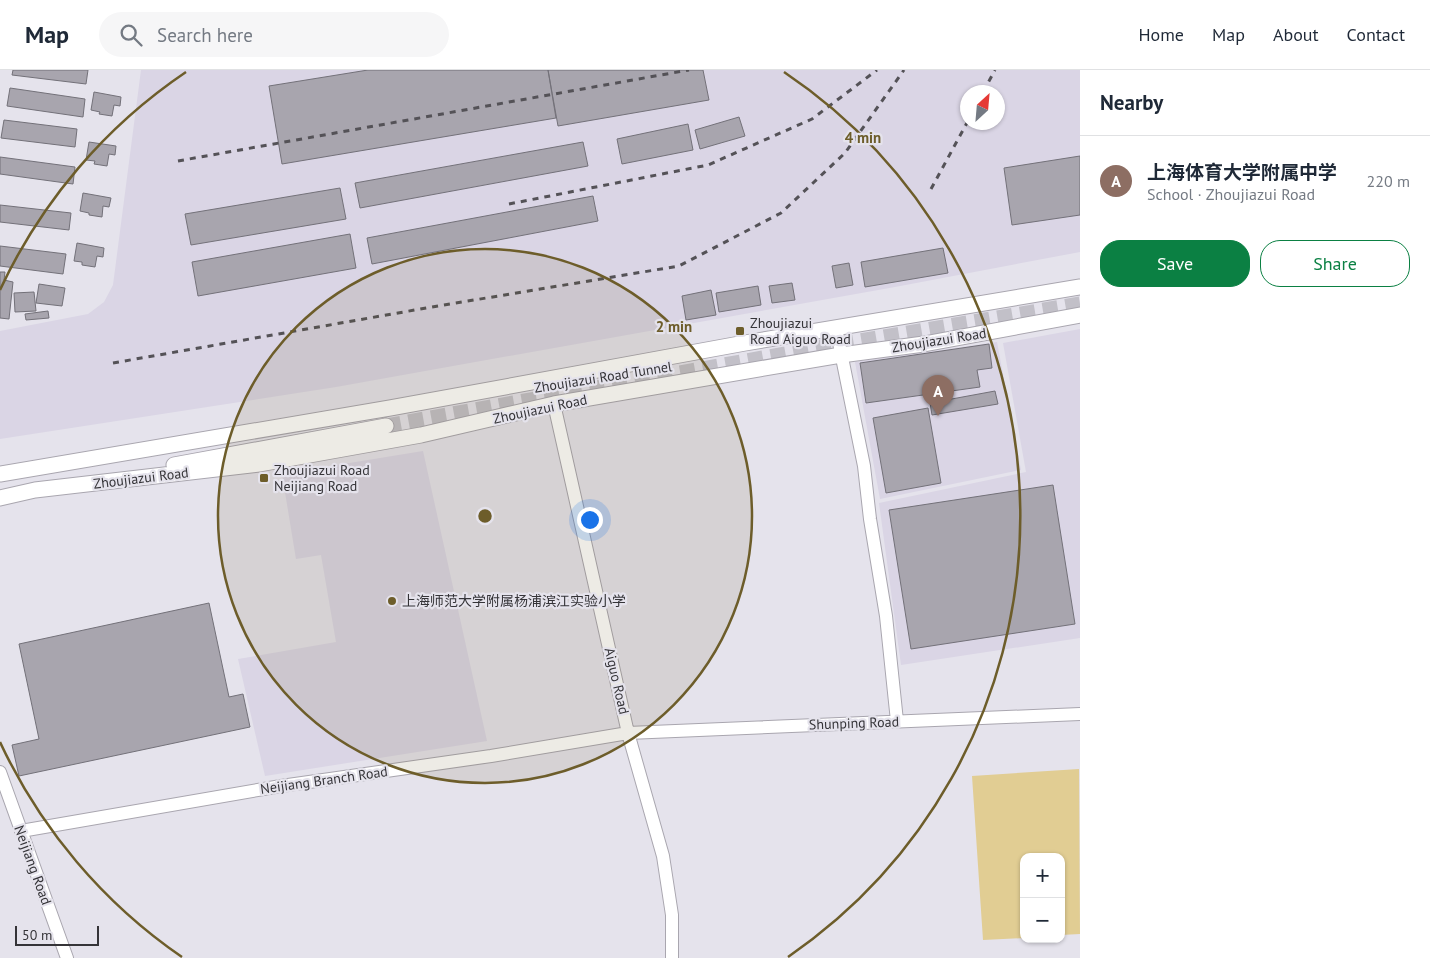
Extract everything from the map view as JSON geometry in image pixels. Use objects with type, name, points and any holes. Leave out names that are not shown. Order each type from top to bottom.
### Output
[{"type":"main road","name":"Zhoujiazui Road","points":[[0,474],[390,408],[836,328],[1080,288]]},
{"type":"main road","name":"Zhoujiazui Road","points":[[0,498],[35,490],[259,464],[421,435],[554,404],[841,355],[924,344],[1080,315]]},
{"type":"main road","name":"Zhoujiazui Road Tunnel","points":[[390,408],[583,381],[816,341]]},
{"type":"main road","points":[[35,490],[386,426]]},
{"type":"street","points":[[836,328],[864,466],[870,519],[886,616],[897,721]]},
{"type":"street","name":"Aiguo Road","points":[[554,404],[628,733],[663,856],[672,916],[672,958]]},
{"type":"street","name":"Shunping Road","points":[[628,733],[1080,714]]},
{"type":"street","name":"Neijiang Branch Road","points":[[21,831],[281,786],[491,756],[628,733]]},
{"type":"street","name":"Neijiang Road","points":[[0,772],[67,958]]},
{"type":"shaded area","points":[[141,70],[1080,70],[1080,252],[336,387],[0,439],[0,331],[88,314],[104,302],[113,285]]},
{"type":"shaded area","points":[[1080,329],[1080,638],[901,665],[879,503],[1026,472],[1003,343]]},
{"type":"shaded area","points":[[997,342],[1021,470],[880,499],[855,362]]},
{"type":"shaded area","name":"上海师范大学附属杨浦滨江实验小学","points":[[423,451],[487,741],[265,776],[238,659],[336,642],[321,555],[296,559],[282,474]]},
{"type":"shaded area","points":[[1079,769],[1080,934],[1065,935],[1065,853],[1020,853],[1020,938],[983,940],[972,776]]},
{"type":"building","points":[[13,70],[88,70],[86,84],[12,75]]},
{"type":"building","points":[[368,70],[548,70],[556,118],[282,164],[269,86]]},
{"type":"building","points":[[548,70],[703,70],[709,100],[558,126]]},
{"type":"building","points":[[10,88],[85,99],[83,117],[7,106]]},
{"type":"building","points":[[94,92],[121,97],[120,106],[114,105],[112,116],[99,114],[100,112],[91,110]]},
{"type":"building","points":[[739,117],[745,136],[700,149],[695,130]]},
{"type":"building","points":[[4,120],[77,129],[75,147],[1,138]]},
{"type":"building","points":[[688,124],[693,150],[622,164],[617,139]]},
{"type":"building","points":[[89,142],[116,146],[115,155],[109,154],[107,166],[94,164],[95,161],[86,160]]},
{"type":"building","points":[[583,142],[588,166],[360,208],[355,183]]},
{"type":"building","points":[[1080,156],[1080,215],[1012,225],[1004,168]]},
{"type":"building","points":[[0,157],[75,167],[73,184],[0,174]]},
{"type":"building","points":[[340,188],[346,219],[191,245],[185,214]]},
{"type":"building","points":[[83,193],[111,198],[109,207],[103,206],[102,217],[80,211]]},
{"type":"building","points":[[593,196],[598,221],[372,264],[367,238]]},
{"type":"building","points":[[0,205],[71,213],[69,230],[0,222]]},
{"type":"building","points":[[350,234],[356,268],[198,296],[192,262]]},
{"type":"building","points":[[77,243],[104,248],[103,257],[97,256],[95,267],[82,265],[82,262],[74,261]]},
{"type":"building","points":[[0,246],[66,254],[63,274],[0,266]]},
{"type":"building","points":[[943,248],[948,273],[865,287],[861,262]]},
{"type":"building","points":[[849,263],[853,285],[836,288],[832,266]]},
{"type":"building","points":[[0,272],[5,272],[4,280],[13,282],[9,319],[0,318]]},
{"type":"building","points":[[792,283],[795,300],[772,303],[769,286]]},
{"type":"building","points":[[39,284],[65,288],[62,306],[36,303]]},
{"type":"building","points":[[758,286],[761,305],[719,312],[716,293]]},
{"type":"building","points":[[711,290],[716,315],[686,320],[682,296]]},
{"type":"building","points":[[34,292],[36,311],[15,312],[14,293]]},
{"type":"building","points":[[48,311],[49,318],[26,320],[25,314]]},
{"type":"building","points":[[989,344],[992,368],[977,370],[980,387],[866,403],[860,363]]},
{"type":"building","points":[[995,391],[998,404],[932,415],[930,403]]},
{"type":"building","points":[[928,408],[941,483],[886,493],[873,418]]},
{"type":"building","points":[[1053,485],[1075,624],[911,649],[889,510]]},
{"type":"building","points":[[209,603],[229,697],[243,694],[250,727],[19,776],[12,745],[39,739],[19,644]]},
{"type":"tunnel","points":[[386,426],[818,348],[1080,304]]},
{"type":"railway","points":[[178,161],[689,70]]},
{"type":"railway","points":[[509,204],[708,165],[812,119],[877,70]]},
{"type":"railway","points":[[113,363],[679,266],[781,213],[845,153],[904,70]]},
{"type":"railway","points":[[987,85],[995,70]]},
{"type":"railway","points":[[931,189],[963,130]]},
{"type":"place","name":"Zhoujiazui Road Aiguo Road","points":[[740,331]]},
{"type":"place","name":"上海体育大学附属中学","points":[[938,416]]},
{"type":"place","name":"Zhoujiazui Road Neijiang Road","points":[[264,478]]},
{"type":"place","name":"上海师范大学附属杨浦滨江实验小学","points":[[392,601]]}]
